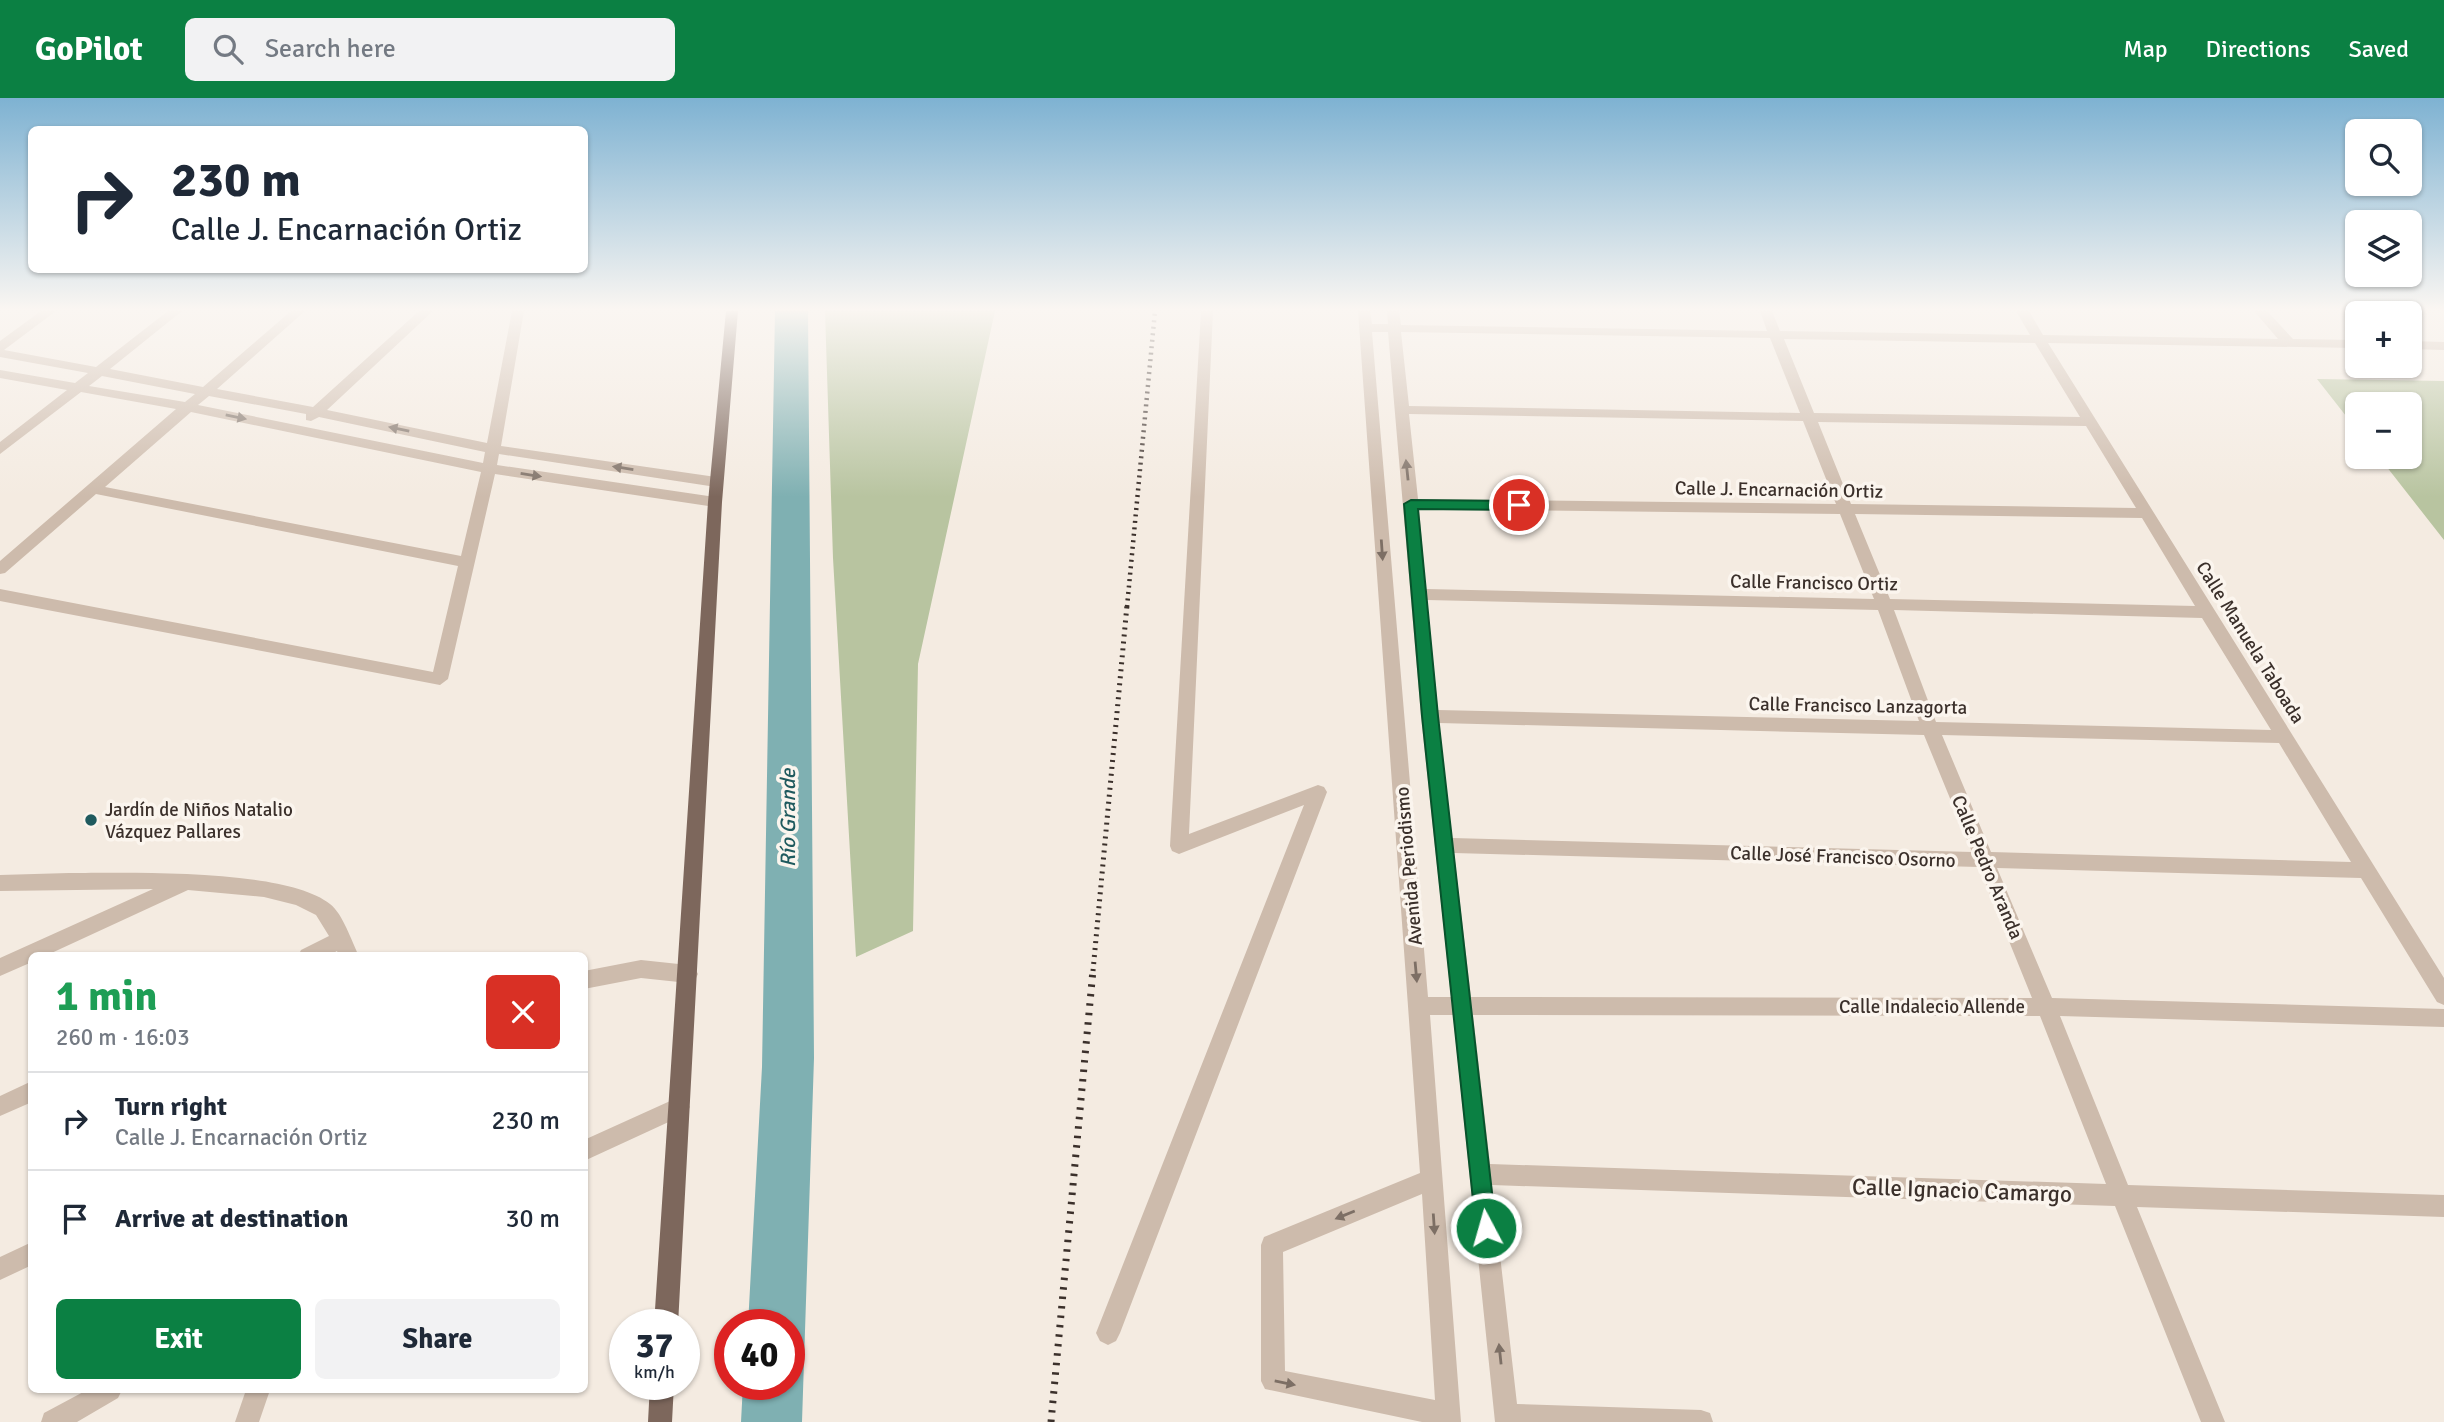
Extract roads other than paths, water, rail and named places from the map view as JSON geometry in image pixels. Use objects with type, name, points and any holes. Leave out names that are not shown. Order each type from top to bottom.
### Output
[{"type":"main road","points":[[667,1309],[716,482],[726,373]]},
{"type":"main road","points":[[660,1422],[661,1400]]},
{"type":"street","points":[[0,449],[99,373]]},
{"type":"street","points":[[104,373],[316,412],[493,449],[716,482]]},
{"type":"street","points":[[0,569],[226,373]]},
{"type":"street","points":[[299,429],[359,373]]},
{"type":"street","points":[[0,595],[440,679],[468,563],[486,468],[493,449],[507,373]]},
{"type":"street","points":[[1108,1333],[1318,792],[1179,846],[1204,373]]},
{"type":"street","name":"Avenida Periodismo","points":[[1368,373],[1419,1006],[1448,1419]]},
{"type":"street","name":"Avenida Periodismo","points":[[1398,373],[1430,716],[1507,1419]]},
{"type":"street","name":"Calle Pedro Aranda","points":[[1790,373],[1884,604],[1930,728],[2213,1422]]},
{"type":"street","name":"Calle Manuela Taboada","points":[[2060,373],[2444,996]]},
{"type":"street","points":[[0,374],[187,407],[486,468],[715,502]]},
{"type":"street","points":[[1401,410],[2091,422]]},
{"type":"street","points":[[686,498],[690,479]]},
{"type":"street","points":[[93,489],[468,563]]},
{"type":"street","name":"Calle J. Encarnación Ortiz","points":[[1411,504],[2146,513]]},
{"type":"street","name":"Calle Francisco Ortiz","points":[[1420,594],[2207,612]]},
{"type":"street","name":"Calle Francisco Lanzagorta","points":[[1430,716],[2285,737]]},
{"type":"street","name":"Calle José Francisco Osorno","points":[[1445,845],[2367,870]]},
{"type":"street","points":[[0,883],[76,879],[247,886],[289,894],[323,909],[344,948],[326,952]]},
{"type":"street","points":[[33,952],[185,884]]},
{"type":"street","points":[[0,967],[28,954]]},
{"type":"street","points":[[588,979],[640,970],[688,974]]},
{"type":"street","name":"Calle Indalecio Allende","points":[[1419,1006],[2046,1007],[2444,1018]]},
{"type":"street","points":[[0,1107],[28,1093]]},
{"type":"street","points":[[588,1149],[679,1107]]},
{"type":"street","name":"Calle Ignacio Camargo","points":[[1480,1174],[2444,1206]]},
{"type":"street","points":[[1431,1179],[1272,1245],[1273,1381],[1448,1419]]},
{"type":"street","points":[[0,1269],[28,1255]]},
{"type":"street","points":[[53,1422],[105,1393]]},
{"type":"street","points":[[247,1422],[257,1393]]},
{"type":"street","points":[[1507,1419],[1701,1422]]},
{"type":"water","name":"Río Grande","points":[[774,373],[808,373],[814,1058],[805,1331],[805,1309],[749,1309],[762,1067]]},
{"type":"water","points":[[742,1400],[803,1400],[802,1422],[741,1422]]},
{"type":"railway","points":[[1127,607],[1149,373]]},
{"type":"railway","points":[[1093,971],[1127,605]]},
{"type":"railway","points":[[1051,1422],[1093,970]]},
{"type":"place","name":"Jardín de Niños Natalio Vázquez Pallares","points":[[91,820]]}]
